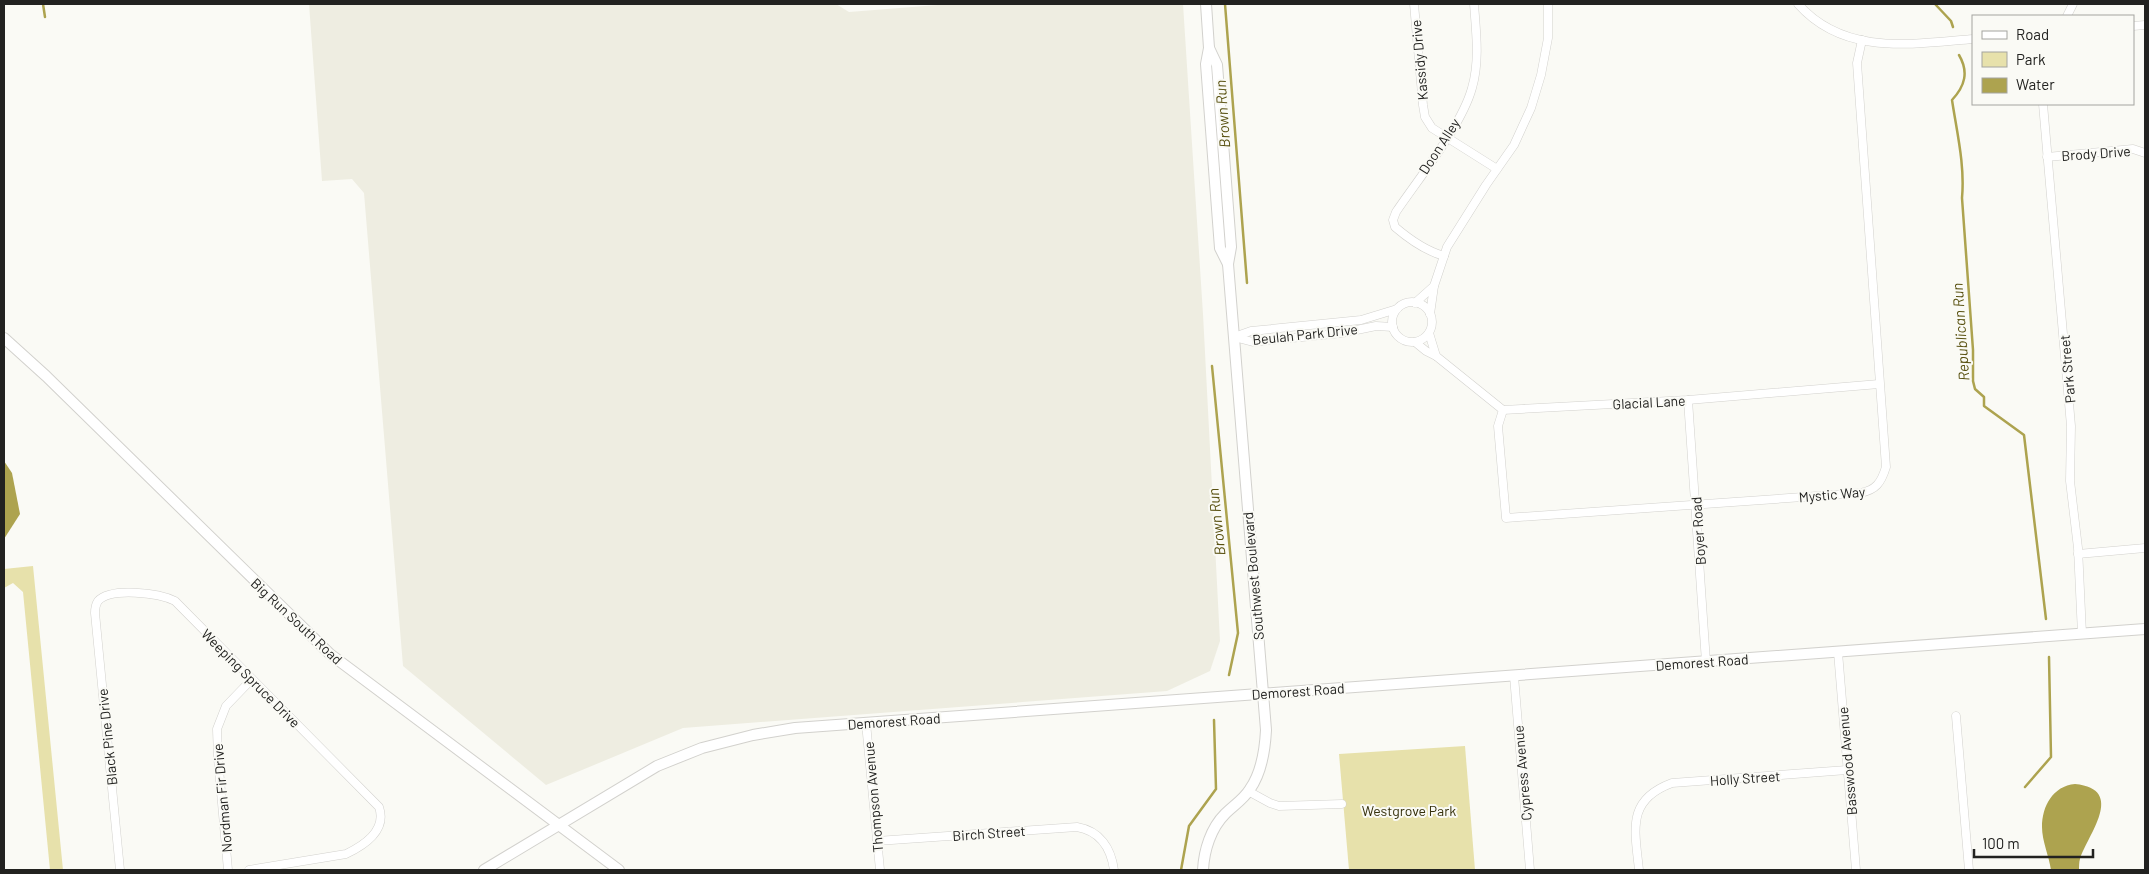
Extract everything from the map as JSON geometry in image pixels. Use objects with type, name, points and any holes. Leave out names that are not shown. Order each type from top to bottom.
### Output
[{"type":"street","name":"Southwest Boulevard","points":[[1203,870],[1205,850],[1215,828],[1223,815],[1248,792],[1259,771],[1264,753],[1266,730],[1228,264],[1220,248],[1206,64],[1209,48],[1206,4]]},
{"type":"street","name":"Kassidy Drive","points":[[1414,4],[1425,117],[1432,128],[1497,169]]},
{"type":"street","name":"Doon Alley","points":[[1444,256],[1433,253],[1401,232],[1395,227],[1394,220],[1396,212],[1447,137],[1464,108],[1472,88],[1476,62],[1474,4]]},
{"type":"street","points":[[1430,314],[1427,309],[1415,303],[1409,303],[1397,309],[1392,321],[1393,327],[1400,338],[1406,341],[1415,342],[1424,338],[1429,333],[1434,286],[1448,247],[1514,145],[1531,108],[1541,75],[1548,38],[1548,4]]},
{"type":"street","points":[[1798,4],[1821,24],[1836,33],[1862,40],[1896,44],[1972,39]]},
{"type":"street","name":"Mystic Way","points":[[1503,410],[1498,426],[1506,518],[1871,491],[1881,482],[1886,467],[1857,64],[1862,40]]},
{"type":"street","name":"Park Street","points":[[2043,105],[2046,157],[2072,426],[2070,481],[2078,554],[2082,634]]},
{"type":"street","name":"Brody Drive","points":[[2046,157],[2133,149],[2145,153]]},
{"type":"street","points":[[1415,303],[1434,286]]},
{"type":"street","name":"Beulah Park Drive","points":[[1234,338],[1251,331],[1361,320],[1397,309]]},
{"type":"street","name":"Beulah Park Drive","points":[[1234,338],[1253,342],[1342,333],[1376,326],[1393,327]]},
{"type":"street","points":[[1429,333],[1436,356]]},
{"type":"street","name":"Big Run South Road","points":[[4,338],[46,376],[324,649],[384,696],[619,870]]},
{"type":"street","points":[[1415,342],[1436,356],[1503,410]]},
{"type":"street","name":"Glacial Lane","points":[[1503,410],[1688,400],[1879,384]]},
{"type":"street","name":"Boyer Road","points":[[1688,400],[1706,662]]},
{"type":"street","points":[[2078,554],[2145,548]]},
{"type":"street","name":"Weeping Spruce Drive","points":[[97,603],[113,595],[144,592],[165,596],[174,601],[379,806],[382,815],[381,824],[375,834],[346,854],[249,870]]},
{"type":"street","name":"Black Pine Drive","points":[[97,603],[94,613],[120,870]]},
{"type":"street","name":"Demorest Road","points":[[484,870],[656,766],[702,748],[753,735],[795,728],[2145,629]]},
{"type":"street","name":"Basswood Avenue","points":[[1838,652],[1856,870]]},
{"type":"street","name":"Cypress Avenue","points":[[1514,676],[1530,870]]},
{"type":"street","name":"Nordman Fir Drive","points":[[228,870],[217,728],[226,706],[252,679]]},
{"type":"street","points":[[1956,716],[1968,870]]},
{"type":"street","name":"Thompson Avenue","points":[[866,723],[880,870]]},
{"type":"street","name":"Holly Street","points":[[1639,870],[1635,831],[1638,812],[1647,796],[1657,789],[1672,783],[1848,770]]},
{"type":"street","points":[[1248,792],[1279,806],[1342,804]]},
{"type":"street","name":"Birch Street","points":[[877,841],[1067,827],[1087,830],[1100,837],[1109,851],[1114,870]]},
{"type":"shaded area","points":[[309,4],[836,4],[849,12],[950,4],[1183,4],[1203,314],[1220,641],[1210,671],[1167,691],[683,728],[546,785],[403,666],[364,193],[352,179],[322,181]]},
{"type":"green space","points":[[33,566],[63,870],[50,870],[23,592],[13,583],[4,588],[4,569]]},
{"type":"green space","name":"Westgrove Park","points":[[1465,746],[1475,870],[1349,870],[1339,754]]},
{"type":"water","points":[[4,461],[12,473],[20,514],[4,539]]},
{"type":"water","points":[[2075,784],[2090,788],[2099,795],[2101,804],[2100,815],[2080,859],[2079,870],[2051,870],[2042,832],[2044,812],[2050,798],[2055,793]]},
{"type":"waterway","points":[[43,4],[45,17]]},
{"type":"waterway","name":"Brown Run","points":[[1225,4],[1247,283]]},
{"type":"waterway","name":"Republican Run","points":[[1935,4],[1951,21],[1953,27]]},
{"type":"waterway","name":"Republican Run","points":[[1959,55],[1965,73],[1963,84],[1952,100],[1960,149],[1963,186],[1962,198],[1973,350],[1973,381],[1975,389],[1984,397],[1984,406],[2024,435],[2046,619]]},
{"type":"waterway","name":"Brown Run","points":[[1212,366],[1238,633],[1229,675]]},
{"type":"waterway","name":"Republican Run","points":[[2025,787],[2051,757],[2049,657]]},
{"type":"waterway","name":"Brown Run","points":[[1181,870],[1189,826],[1216,789],[1214,720]]}]
